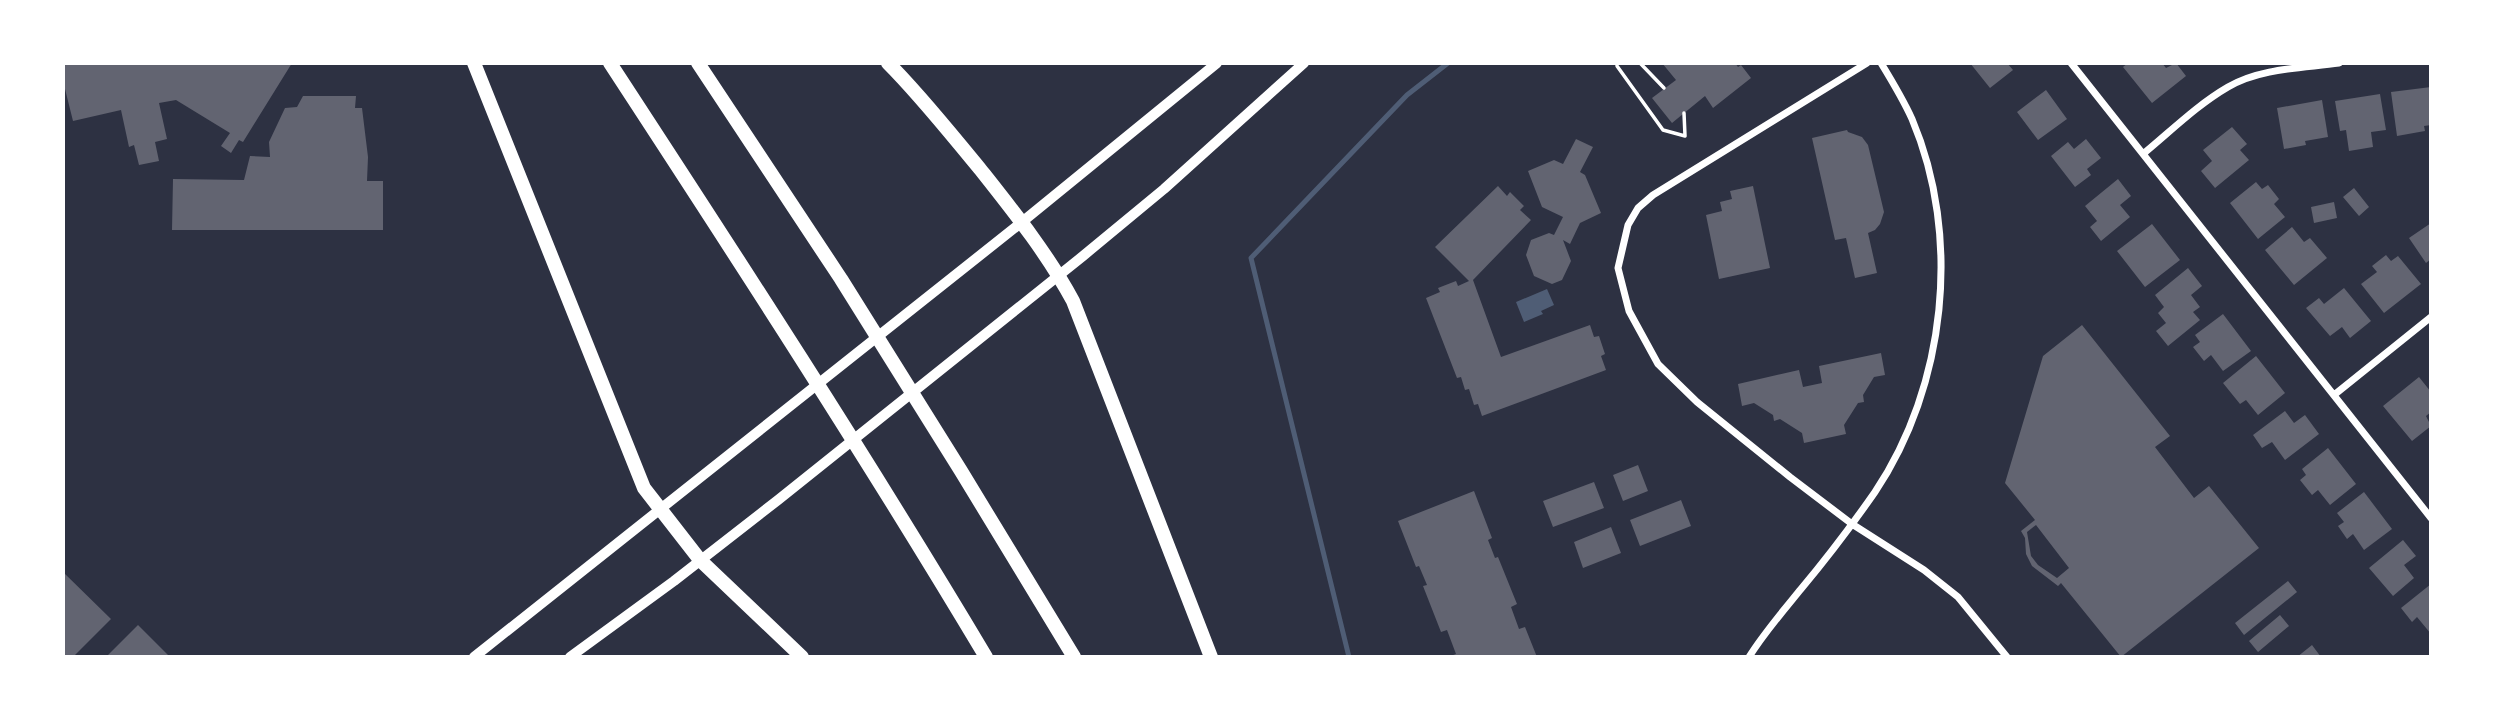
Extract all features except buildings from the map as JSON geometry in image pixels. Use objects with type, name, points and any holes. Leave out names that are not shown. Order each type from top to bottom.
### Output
[{"type":"highway","points":[[474,63],[644,488],[700,560],[802,657]]},
{"type":"highway","points":[[610,63],[790,338],[986,657]]},
{"type":"highway","points":[[698,63],[841,279],[1073,657]]},
{"type":"highway","points":[[888,63],[939,118],[1022,222],[1059,275],[1081,317],[1210,657]]},
{"type":"main road","points":[[474,657],[1022,222],[1217,63]]},
{"type":"main road","points":[[570,657],[778,500],[1059,275],[1164,189],[1304,63]]},
{"type":"street","points":[[1867,63],[1653,195],[1638,208],[1628,225],[1618,268],[1629,311],[1658,364],[1671,378],[1717,418],[1852,524],[1924,570],[1958,597],[2007,657]]},
{"type":"street","points":[[1749,657],[1877,489],[1907,432],[1929,369],[1940,295],[1939,237],[1928,174],[1912,120],[1881,63]]},
{"type":"street","points":[[2071,63],[2431,518]]},
{"type":"street","points":[[2143,154],[2199,107],[2230,86],[2267,73],[2339,63]]},
{"type":"street","points":[[2334,395],[2431,317]]},
{"type":"lane","points":[[1640,63],[1664,88]]},
{"type":"lane","points":[[1617,66],[1663,130],[1685,136],[1684,113]]},
{"type":"water","points":[[1547,289],[1554,305],[1541,311],[1543,314],[1524,322],[1516,302]]},
{"type":"waterway","points":[[1349,657],[1251,258],[1407,95],[1448,63]]}]
